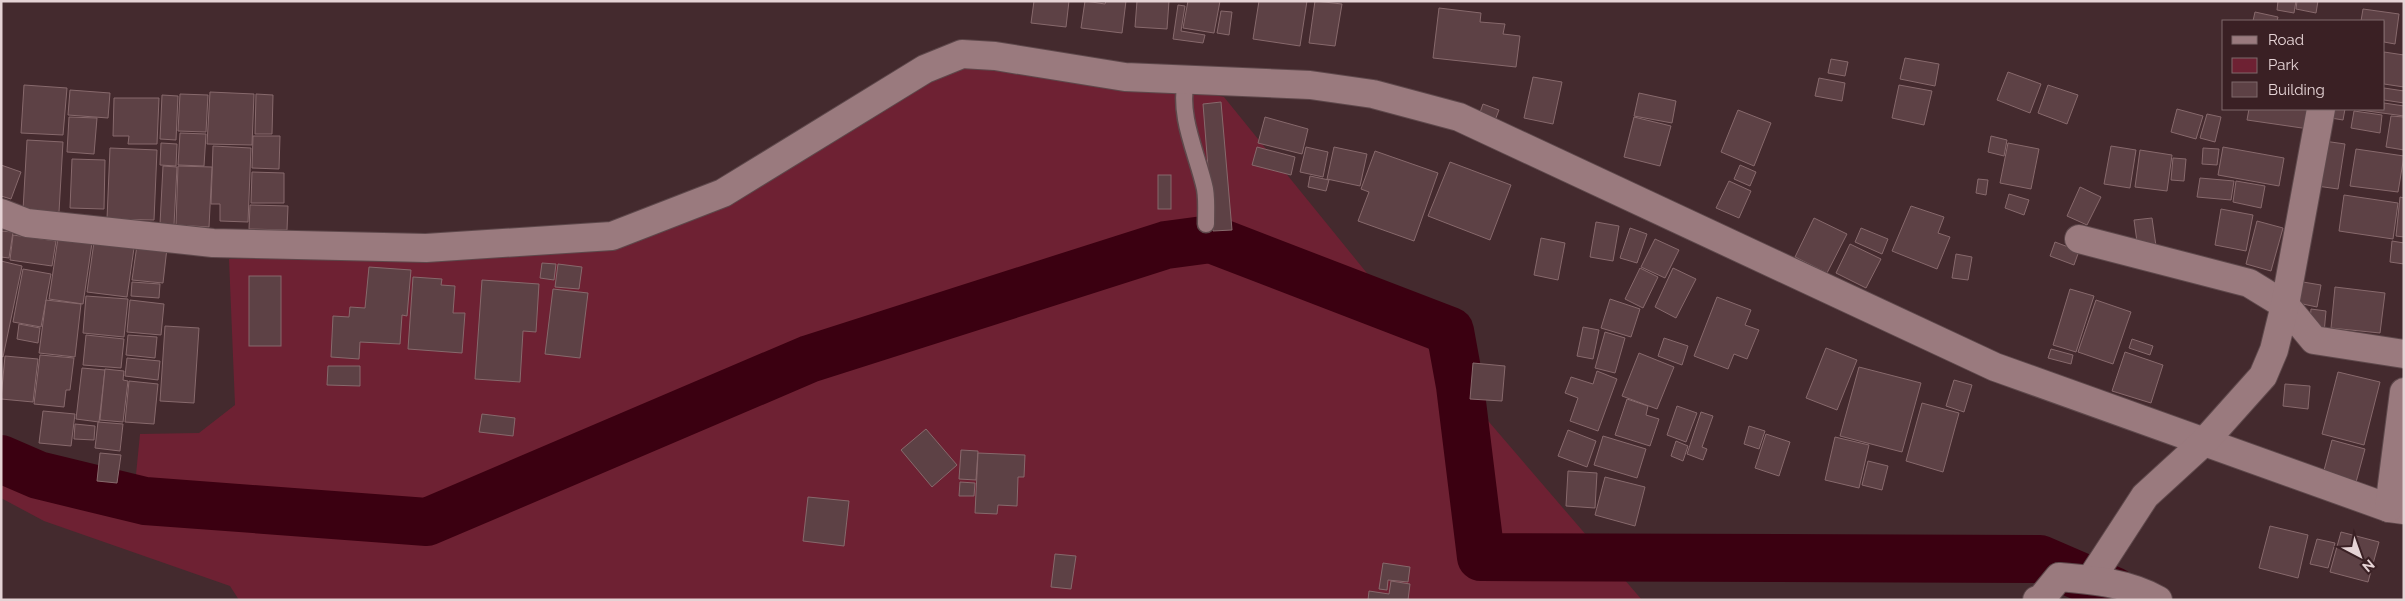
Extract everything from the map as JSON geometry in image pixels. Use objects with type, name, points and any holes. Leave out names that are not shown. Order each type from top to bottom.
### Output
[{"type":"street","points":[[1,213],[27,224],[213,243],[426,248],[612,236],[723,193],[925,69],[962,54],[995,56],[1125,77],[1310,85],[1373,94],[1459,117],[1995,367],[2396,509],[2404,392]]},
{"type":"street","points":[[2091,579],[2146,496],[2204,442],[2263,376],[2274,350],[2285,305],[2320,110]]},
{"type":"street","points":[[2079,239],[2249,283],[2285,305],[2314,340],[2404,354]]},
{"type":"street","points":[[2039,599],[2059,577],[2091,579],[2141,590],[2158,600]]},
{"type":"lane","points":[[1186,80],[1182,96],[1192,147],[1205,190],[1206,224]]},
{"type":"green space","points":[[960,64],[1189,89],[1224,97],[1465,394],[1642,600],[239,600],[230,586],[44,521],[1,498],[1,444],[89,486],[134,495],[140,434],[199,433],[235,405],[229,259],[616,243],[822,139]]},
{"type":"building","points":[[1034,1],[1069,1],[1066,27],[1031,23]]},
{"type":"building","points":[[1085,1],[1105,4],[1106,1],[1126,1],[1122,33],[1081,28]]},
{"type":"building","points":[[1137,1],[1169,1],[1167,29],[1135,27]]},
{"type":"building","points":[[1188,1],[1220,1],[1214,33],[1183,28]]},
{"type":"building","points":[[1259,1],[1307,1],[1300,46],[1253,39]]},
{"type":"building","points":[[1315,1],[1342,4],[1335,46],[1309,43]]},
{"type":"building","points":[[2278,1],[2296,1],[2294,13],[2277,10]]},
{"type":"building","points":[[2297,1],[2318,1],[2316,13],[2296,9]]},
{"type":"building","points":[[1178,5],[1185,6],[1181,31],[1205,35],[1203,43],[1173,39]]},
{"type":"building","points":[[1439,8],[1481,13],[1480,22],[1505,24],[1503,34],[1520,36],[1516,67],[1433,58]]},
{"type":"building","points":[[2363,9],[2399,14],[2395,44],[2385,42],[2385,20],[2361,20]]},
{"type":"building","points":[[1221,11],[1232,12],[1229,35],[1217,33]]},
{"type":"building","points":[[2255,12],[2278,17],[2277,20],[2253,20]]},
{"type":"building","points":[[2385,52],[2404,55],[2404,87],[2385,84]]},
{"type":"building","points":[[1905,58],[1939,64],[1935,86],[1900,79]]},
{"type":"building","points":[[1831,59],[1848,62],[1845,76],[1828,73]]},
{"type":"building","points":[[2008,72],[2041,84],[2030,113],[1997,100]]},
{"type":"building","points":[[1533,77],[1562,82],[1553,124],[1524,118]]},
{"type":"building","points":[[1819,78],[1845,83],[1842,101],[1815,96]]},
{"type":"building","points":[[24,85],[67,88],[63,135],[21,133]]},
{"type":"building","points":[[1899,85],[1932,91],[1924,125],[1892,118]]},
{"type":"building","points":[[2048,85],[2078,95],[2067,124],[2038,113]]},
{"type":"building","points":[[2385,88],[2404,91],[2404,103],[2385,100]]},
{"type":"building","points":[[70,90],[110,93],[108,118],[68,115]]},
{"type":"building","points":[[210,92],[254,94],[252,145],[207,144]]},
{"type":"building","points":[[1639,93],[1676,101],[1672,123],[1634,116]]},
{"type":"building","points":[[180,94],[208,95],[206,132],[178,131]]},
{"type":"building","points":[[256,94],[273,95],[272,134],[255,134]]},
{"type":"building","points":[[162,95],[178,96],[176,140],[160,139]]},
{"type":"building","points":[[114,98],[159,98],[157,144],[128,144],[129,136],[113,136]]},
{"type":"building","points":[[1221,102],[1232,230],[1213,231],[1203,104]]},
{"type":"building","points":[[2385,103],[2404,106],[2404,116],[2360,110],[2385,110]]},
{"type":"building","points":[[1483,104],[1499,110],[1494,123],[1478,118]]},
{"type":"building","points":[[2177,109],[2203,116],[2196,139],[2171,132]]},
{"type":"building","points":[[1738,110],[1771,123],[1754,166],[1721,152]]},
{"type":"building","points":[[2249,110],[2312,110],[2309,129],[2247,120]]},
{"type":"building","points":[[2326,110],[2345,110],[2343,120],[2325,117]]},
{"type":"building","points":[[2354,111],[2382,115],[2380,133],[2351,128]]},
{"type":"building","points":[[2207,114],[2221,117],[2215,142],[2200,138]]},
{"type":"building","points":[[2391,116],[2404,117],[2404,150],[2386,147]]},
{"type":"building","points":[[69,117],[97,118],[94,154],[67,152]]},
{"type":"building","points":[[1265,117],[1308,129],[1302,154],[1258,143]]},
{"type":"building","points":[[1634,117],[1671,126],[1660,166],[1624,157]]},
{"type":"building","points":[[180,133],[206,134],[204,166],[178,165]]},
{"type":"building","points":[[253,136],[280,136],[279,169],[252,168]]},
{"type":"building","points":[[1991,136],[2007,140],[2004,156],[1988,152]]},
{"type":"building","points":[[27,140],[63,142],[59,212],[23,210]]},
{"type":"building","points":[[2324,141],[2345,144],[2338,189],[2317,186]]},
{"type":"building","points":[[161,143],[177,144],[176,166],[160,165]]},
{"type":"building","points":[[2008,143],[2039,149],[2031,189],[2000,183]]},
{"type":"building","points":[[213,146],[251,148],[248,222],[220,221],[220,204],[211,204]]},
{"type":"building","points":[[2111,146],[2136,150],[2130,188],[2104,184]]},
{"type":"building","points":[[1257,147],[1295,157],[1291,175],[1252,165]]},
{"type":"building","points":[[1306,147],[1328,152],[1323,177],[1300,172]]},
{"type":"building","points":[[1334,147],[1367,154],[1360,186],[1327,179]]},
{"type":"building","points":[[2223,147],[2284,158],[2279,186],[2218,175]]},
{"type":"building","points":[[110,148],[157,150],[154,220],[107,219]]},
{"type":"building","points":[[2203,148],[2219,149],[2217,165],[2202,164]]},
{"type":"building","points":[[2356,149],[2404,156],[2398,192],[2350,186]]},
{"type":"building","points":[[2140,150],[2172,155],[2167,191],[2135,187]]},
{"type":"building","points":[[1375,151],[1438,173],[1414,241],[1358,221],[1369,192],[1361,189]]},
{"type":"building","points":[[2173,158],[2186,159],[2184,181],[2171,180]]},
{"type":"building","points":[[72,159],[105,160],[104,209],[70,208]]},
{"type":"building","points":[[1450,162],[1511,185],[1490,240],[1428,216]]},
{"type":"building","points":[[1,165],[21,172],[11,199],[1,196]]},
{"type":"building","points":[[1740,165],[1756,172],[1750,186],[1734,179]]},
{"type":"building","points":[[163,166],[177,167],[174,225],[160,224]]},
{"type":"building","points":[[178,166],[212,167],[209,227],[176,225]]},
{"type":"building","points":[[252,172],[284,173],[284,203],[251,203]]},
{"type":"building","points":[[1158,175],[1171,175],[1171,209],[1158,209]]},
{"type":"building","points":[[1310,176],[1329,180],[1326,191],[1308,187]]},
{"type":"building","points":[[2200,178],[2234,181],[2231,200],[2197,197]]},
{"type":"building","points":[[1978,179],[1988,180],[1986,195],[1976,193]]},
{"type":"building","points":[[1729,181],[1751,191],[1739,218],[1716,208]]},
{"type":"building","points":[[2236,181],[2265,186],[2261,208],[2233,202]]},
{"type":"building","points":[[2080,187],[2101,197],[2087,225],[2067,216]]},
{"type":"building","points":[[2009,194],[2029,200],[2024,215],[2005,208]]},
{"type":"building","points":[[2344,195],[2398,203],[2393,239],[2339,231]]},
{"type":"building","points":[[2400,197],[2404,198],[2404,237],[2396,236]]},
{"type":"building","points":[[250,205],[288,206],[287,230],[249,229]]},
{"type":"building","points":[[1911,206],[1944,217],[1938,233],[1950,237],[1937,269],[1892,251]]},
{"type":"building","points":[[2221,209],[2253,215],[2246,251],[2215,245]]},
{"type":"building","points":[[1814,218],[1847,234],[1827,273],[1795,257]]},
{"type":"building","points":[[2152,218],[2156,246],[2138,249],[2134,220]]},
{"type":"building","points":[[2257,221],[2283,228],[2271,271],[2246,264]]},
{"type":"building","points":[[1596,222],[1619,226],[1613,261],[1590,257]]},
{"type":"building","points":[[1630,228],[1647,234],[1637,263],[1620,258]]},
{"type":"building","points":[[1861,228],[1888,239],[1882,254],[1855,242]]},
{"type":"building","points":[[1,231],[13,232],[9,258],[1,257]]},
{"type":"building","points":[[13,235],[56,241],[52,266],[10,260]]},
{"type":"building","points":[[58,238],[92,243],[83,304],[49,299]]},
{"type":"building","points":[[1541,238],[1565,243],[1558,280],[1534,275]]},
{"type":"building","points":[[1655,239],[1679,250],[1665,278],[1641,267]]},
{"type":"building","points":[[2392,241],[2404,243],[2404,264],[2390,262]]},
{"type":"building","points":[[94,242],[134,248],[127,297],[87,292]]},
{"type":"building","points":[[2055,242],[2079,251],[2074,265],[2050,256]]},
{"type":"building","points":[[1850,244],[1881,259],[1866,288],[1836,273]]},
{"type":"building","points":[[137,245],[167,248],[163,283],[132,280]]},
{"type":"building","points":[[1956,254],[1972,257],[1968,280],[1952,278]]},
{"type":"building","points":[[1,261],[22,266],[3,357],[1,356]]},
{"type":"building","points":[[542,263],[556,264],[554,280],[540,278]]},
{"type":"building","points":[[558,264],[582,267],[579,289],[555,287]]},
{"type":"building","points":[[369,267],[411,270],[407,316],[402,315],[400,344],[360,342],[359,359],[331,357],[333,316],[349,317],[350,307],[365,308]]},
{"type":"building","points":[[1640,268],[1658,277],[1643,308],[1625,299]]},
{"type":"building","points":[[1673,268],[1696,279],[1676,318],[1655,307]]},
{"type":"building","points":[[23,269],[51,274],[41,327],[13,322]]},
{"type":"building","points":[[249,276],[281,276],[281,346],[249,346]]},
{"type":"building","points":[[413,277],[442,279],[441,285],[455,286],[453,313],[465,313],[462,353],[408,349]]},
{"type":"building","points":[[482,280],[539,284],[536,332],[523,331],[520,382],[475,379]]},
{"type":"building","points":[[2297,281],[2321,285],[2317,307],[2293,302]]},
{"type":"building","points":[[132,282],[160,284],[159,298],[131,296]]},
{"type":"building","points":[[2335,287],[2385,293],[2380,333],[2331,328]]},
{"type":"building","points":[[553,289],[588,293],[580,358],[545,354]]},
{"type":"building","points":[[2070,289],[2094,296],[2076,352],[2053,345]]},
{"type":"building","points":[[86,296],[128,299],[124,337],[83,333]]},
{"type":"building","points":[[1717,297],[1751,310],[1745,325],[1759,330],[1747,359],[1734,354],[1728,369],[1694,356]]},
{"type":"building","points":[[1610,299],[1640,309],[1631,337],[1601,328]]},
{"type":"building","points":[[46,300],[81,304],[75,357],[39,353]]},
{"type":"building","points":[[130,300],[164,304],[161,335],[127,332]]},
{"type":"building","points":[[2096,300],[2131,312],[2113,364],[2078,352]]},
{"type":"building","points":[[2311,309],[2326,311],[2324,333],[2309,331]]},
{"type":"building","points":[[19,324],[40,328],[38,343],[17,339]]},
{"type":"building","points":[[165,326],[199,328],[194,403],[160,401]]},
{"type":"building","points":[[1583,327],[1599,330],[1593,359],[1577,356]]},
{"type":"building","points":[[1605,332],[1625,338],[1615,373],[1595,368]]},
{"type":"building","points":[[86,335],[124,339],[121,368],[83,365]]},
{"type":"building","points":[[128,335],[157,337],[155,358],[126,355]]},
{"type":"building","points":[[1664,338],[1688,346],[1682,365],[1658,356]]},
{"type":"building","points":[[2132,339],[2153,346],[2150,355],[2129,348]]},
{"type":"building","points":[[1826,348],[1857,360],[1837,410],[1806,398]]},
{"type":"building","points":[[2051,349],[2073,355],[2071,364],[2048,358]]},
{"type":"building","points":[[2125,352],[2163,365],[2151,403],[2112,391]]},
{"type":"building","points":[[1639,353],[1674,367],[1657,409],[1622,396]]},
{"type":"building","points":[[40,355],[74,358],[70,390],[66,390],[64,407],[34,404]]},
{"type":"building","points":[[5,356],[38,359],[33,402],[1,399]]},
{"type":"building","points":[[127,358],[160,361],[158,380],[125,376]]},
{"type":"building","points":[[1473,363],[1505,366],[1502,401],[1470,399]]},
{"type":"building","points":[[328,366],[360,366],[360,386],[327,385]]},
{"type":"building","points":[[1859,367],[1921,383],[1902,452],[1840,436]]},
{"type":"building","points":[[82,368],[105,370],[99,422],[76,419]]},
{"type":"building","points":[[105,369],[124,371],[123,380],[128,381],[123,422],[100,420]]},
{"type":"building","points":[[1597,371],[1617,379],[1598,431],[1570,421],[1578,398],[1565,393],[1571,377],[1593,384]]},
{"type":"building","points":[[2338,372],[2380,382],[2364,445],[2322,434]]},
{"type":"building","points":[[1954,380],[1972,385],[1964,412],[1946,406]]},
{"type":"building","points":[[129,381],[158,384],[154,424],[125,422]]},
{"type":"building","points":[[2285,384],[2310,386],[2308,409],[2283,406]]},
{"type":"building","points":[[1627,399],[1648,406],[1646,415],[1659,419],[1650,446],[1615,435]]},
{"type":"building","points":[[1922,403],[1959,413],[1943,472],[1906,461]]},
{"type":"building","points":[[1677,406],[1697,413],[1686,442],[1667,435]]},
{"type":"building","points":[[43,411],[75,414],[71,446],[39,443]]},
{"type":"building","points":[[1701,412],[1713,416],[1702,447],[1707,449],[1703,460],[1687,454]]},
{"type":"building","points":[[482,414],[515,418],[513,436],[479,432]]},
{"type":"building","points":[[98,422],[123,424],[120,451],[95,448]]},
{"type":"building","points":[[75,424],[95,426],[94,440],[74,439]]},
{"type":"building","points":[[1749,426],[1765,431],[1759,449],[1744,444]]},
{"type":"building","points":[[926,429],[957,465],[932,487],[901,450]]},
{"type":"building","points":[[1568,430],[1596,441],[1587,467],[1558,456]]},
{"type":"building","points":[[1766,434],[1790,442],[1779,476],[1755,468]]},
{"type":"building","points":[[1603,436],[1646,449],[1637,478],[1594,465]]},
{"type":"building","points":[[1835,437],[1869,445],[1859,488],[1825,480]]},
{"type":"building","points":[[2332,440],[2365,449],[2355,486],[2322,478]]},
{"type":"building","points":[[1676,441],[1688,446],[1683,461],[1671,456]]},
{"type":"building","points":[[961,450],[978,451],[976,480],[959,479]]},
{"type":"building","points":[[100,453],[121,455],[117,483],[97,481]]},
{"type":"building","points":[[978,453],[1025,455],[1024,477],[1018,477],[1017,506],[998,505],[997,514],[975,513]]},
{"type":"building","points":[[1868,461],[1888,466],[1882,490],[1862,485]]},
{"type":"building","points":[[1568,471],[1597,473],[1595,508],[1566,506]]},
{"type":"building","points":[[1605,477],[1645,487],[1635,526],[1595,515]]},
{"type":"building","points":[[960,482],[975,483],[974,496],[959,496]]},
{"type":"building","points":[[808,497],[849,501],[844,546],[803,541]]},
{"type":"building","points":[[2270,526],[2308,535],[2298,578],[2259,568]]},
{"type":"building","points":[[2341,532],[2379,542],[2368,582],[2330,572]]},
{"type":"building","points":[[2317,539],[2335,543],[2328,568],[2310,564]]},
{"type":"building","points":[[1055,554],[1076,556],[1071,589],[1051,587]]},
{"type":"building","points":[[1383,563],[1410,567],[1408,582],[1388,580],[1387,590],[1379,589]]},
{"type":"building","points":[[1391,581],[1410,584],[1408,600],[1368,600],[1369,591],[1389,594]]},
{"type":"waterway","points":[[1,459],[38,475],[145,501],[427,522],[809,359],[1166,245],[1211,239],[1450,331],[1460,386],[1481,557],[2040,559],[2114,591]]}]
